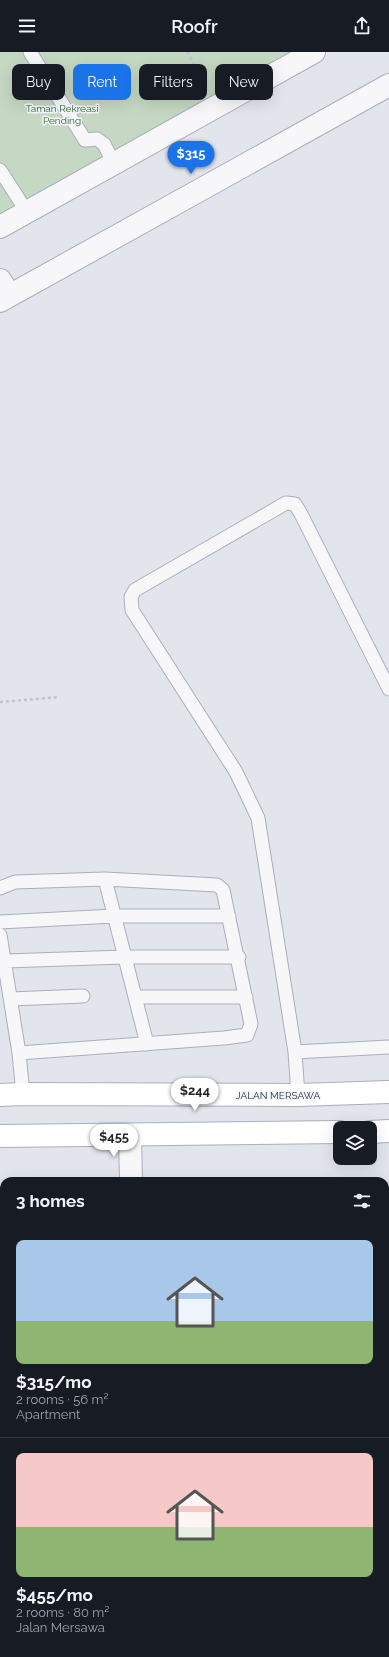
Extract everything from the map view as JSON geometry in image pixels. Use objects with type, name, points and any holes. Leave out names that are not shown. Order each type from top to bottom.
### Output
[{"type":"street","points":[[0,227],[314,52]]},
{"type":"street","points":[[3,292],[389,85]]},
{"type":"street","name":"JALAN MERSAWA","points":[[0,1095],[298,1095],[389,1092]]},
{"type":"street","points":[[377,1132],[389,1131]]},
{"type":"street","points":[[0,1136],[130,1136],[333,1132]]},
{"type":"street","points":[[130,1136],[131,1177]]},
{"type":"lane","points":[[30,52],[85,140],[97,139],[104,144],[114,164]]},
{"type":"lane","points":[[0,170],[27,212]]},
{"type":"lane","points":[[298,1095],[295,1052],[258,818],[236,772],[132,610],[131,597],[135,590],[286,503],[295,504],[389,689]]},
{"type":"lane","points":[[105,879],[147,1044]]},
{"type":"lane","points":[[0,888],[15,882],[105,879],[217,885],[224,890],[252,1024],[247,1035],[224,1038],[19,1053]]},
{"type":"lane","points":[[0,922],[114,916],[229,916]]},
{"type":"lane","points":[[0,935],[12,999],[23,1094]]},
{"type":"lane","points":[[5,961],[125,957],[239,957]]},
{"type":"lane","points":[[12,999],[83,996]]},
{"type":"lane","points":[[135,997],[246,997]]},
{"type":"lane","points":[[295,1052],[389,1047]]},
{"type":"path","points":[[187,52],[217,106]]},
{"type":"path","points":[[0,702],[59,697]]},
{"type":"green space","name":"Taman Rekreasi Pending","points":[[0,52],[308,52],[273,71],[273,64],[215,64],[215,100],[218,100],[0,217]]}]
